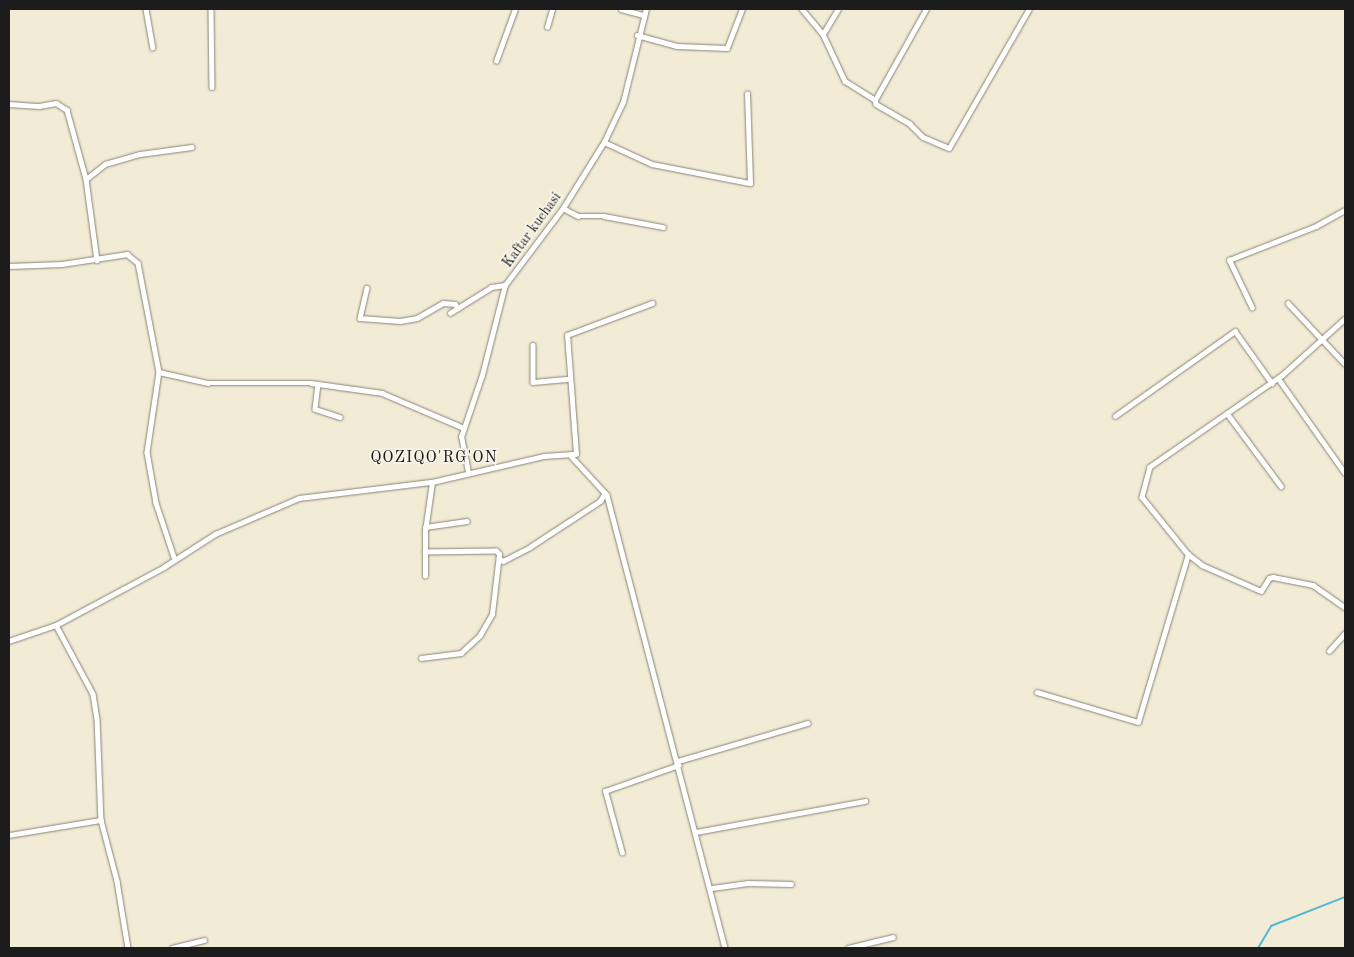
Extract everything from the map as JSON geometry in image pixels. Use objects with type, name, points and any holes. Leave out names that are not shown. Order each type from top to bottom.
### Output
[{"type":"street","points":[[146,9],[153,47]]},
{"type":"street","points":[[212,9],[212,87]]},
{"type":"street","points":[[496,61],[515,9]]},
{"type":"street","points":[[547,27],[552,9]]},
{"type":"street","points":[[621,9],[643,14]]},
{"type":"street","name":"Kaftar kuchasi","points":[[468,472],[461,436],[482,375],[505,285],[563,208],[604,142],[623,102],[637,35],[646,9]]},
{"type":"street","points":[[637,35],[677,46],[728,48],[742,9]]},
{"type":"street","points":[[802,9],[823,34],[846,81],[875,100],[876,104],[910,124],[923,136],[949,148],[1029,9]]},
{"type":"street","points":[[823,34],[838,9]]},
{"type":"street","points":[[875,100],[926,9]]},
{"type":"street","points":[[604,142],[652,164],[750,182],[747,94]]},
{"type":"street","points":[[9,104],[56,103],[65,107],[86,179],[97,260]]},
{"type":"street","points":[[86,179],[104,164],[140,154],[192,147]]},
{"type":"street","points":[[563,208],[578,216],[604,216],[663,227]]},
{"type":"street","points":[[1252,308],[1229,260],[1316,226],[1345,210]]},
{"type":"street","points":[[9,266],[97,260],[127,254],[138,263],[159,372],[147,452],[156,503],[175,560]]},
{"type":"street","points":[[450,313],[491,288],[505,285]]},
{"type":"street","points":[[367,288],[360,318],[362,319],[418,318],[443,303],[456,304],[458,308]]},
{"type":"street","points":[[9,641],[56,625],[175,560],[215,534],[299,498],[432,482],[468,472],[544,456],[571,456],[576,454],[577,447],[569,379],[567,335],[652,303]]},
{"type":"street","points":[[1288,303],[1323,337],[1345,364]]},
{"type":"street","points":[[1345,319],[1278,378],[1150,467],[1142,497],[1188,554],[1202,564],[1257,590],[1264,590],[1269,578],[1285,578],[1313,585],[1345,607]]},
{"type":"street","points":[[1115,416],[1235,331],[1272,382]]},
{"type":"street","points":[[533,345],[533,382],[569,379]]},
{"type":"street","points":[[159,372],[208,383],[318,384],[382,393],[464,428]]},
{"type":"street","points":[[1278,378],[1345,473]]},
{"type":"street","points":[[318,384],[315,409],[340,417]]},
{"type":"street","points":[[1227,413],[1281,486]]},
{"type":"street","points":[[571,456],[605,494],[712,888],[725,948]]},
{"type":"street","points":[[425,576],[426,527],[432,482]]},
{"type":"street","points":[[498,558],[503,561],[530,547],[600,501],[605,494]]},
{"type":"street","points":[[426,527],[467,521]]},
{"type":"street","points":[[421,658],[461,653],[480,635],[492,614],[498,558],[496,551],[425,552]]},
{"type":"street","points":[[1037,692],[1138,722],[1188,554]]},
{"type":"street","points":[[56,625],[93,694],[97,718],[101,820],[117,881],[128,948]]},
{"type":"street","points":[[1329,651],[1345,634]]},
{"type":"street","points":[[622,853],[605,791],[678,763],[808,723]]},
{"type":"street","points":[[696,832],[865,801]]},
{"type":"street","points":[[9,836],[101,820]]},
{"type":"street","points":[[712,888],[748,883],[791,884]]},
{"type":"street","points":[[848,948],[893,937]]},
{"type":"street","points":[[172,948],[204,940]]},
{"type":"waterway","points":[[1258,948],[1271,926],[1345,897]]},
{"type":"district","name":"QOZIQO'RG'ON","points":[[434,458]]}]
